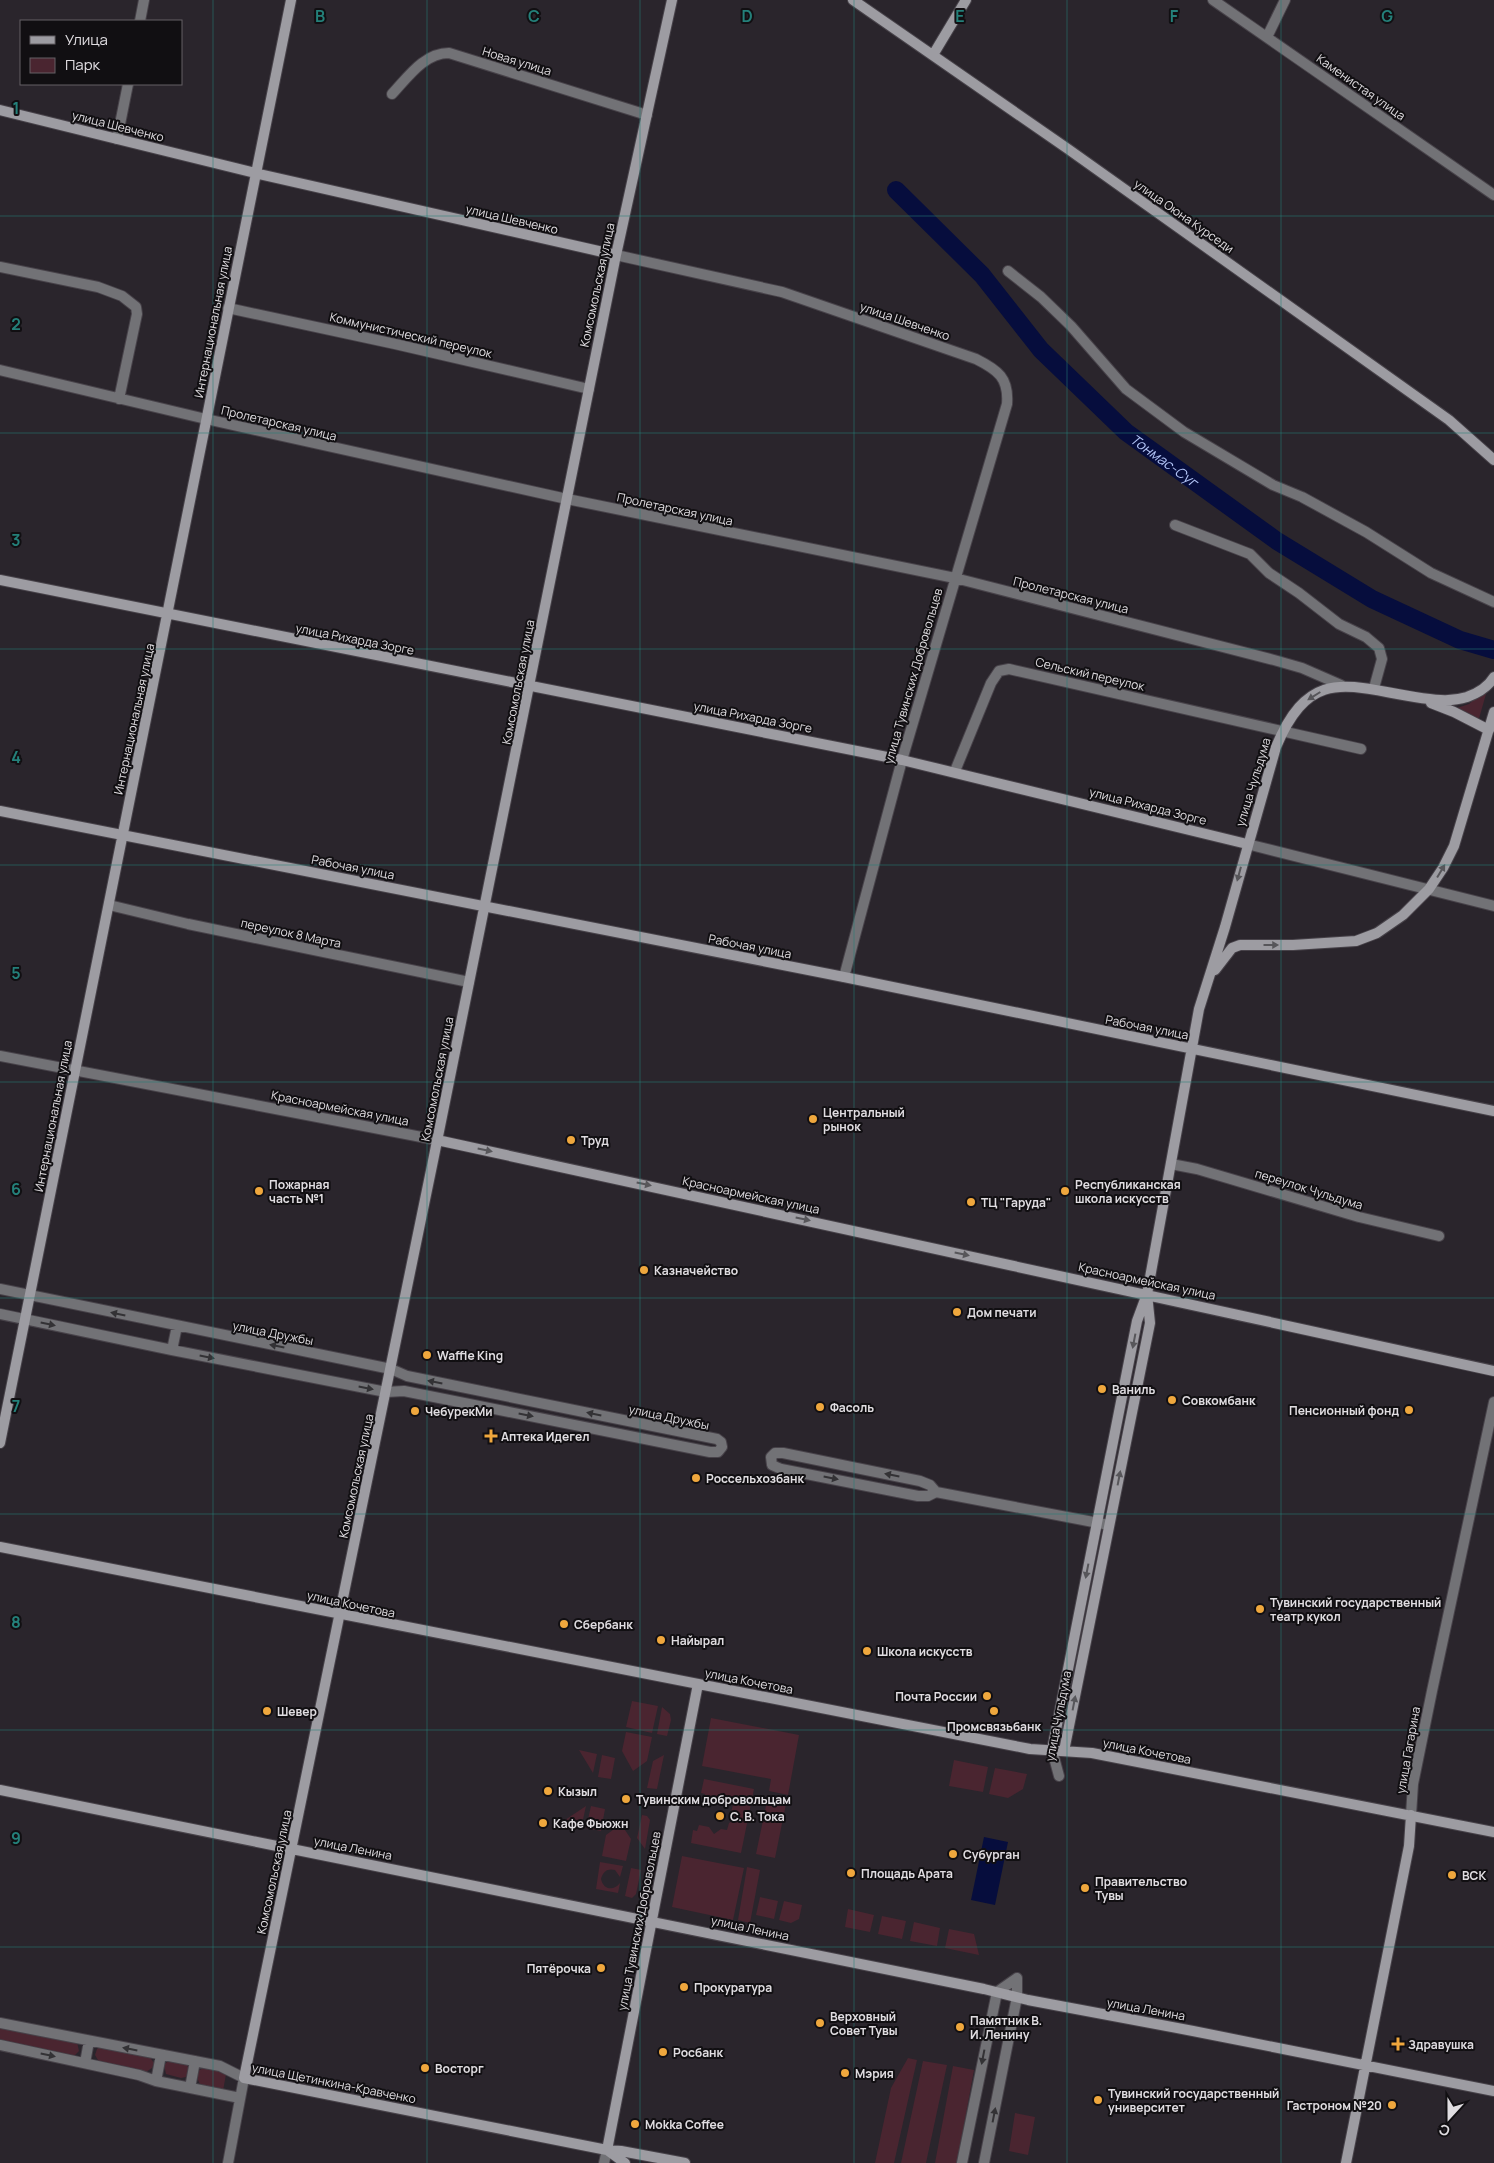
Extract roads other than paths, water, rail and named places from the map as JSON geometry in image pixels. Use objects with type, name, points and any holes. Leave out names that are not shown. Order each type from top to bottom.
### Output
[{"type":"street","points":[[140,20],[144,0]]},
{"type":"street","name":"Интернациональная улица","points":[[0,1443],[291,0]]},
{"type":"street","name":"Комсомольская улица","points":[[228,2163],[438,1140],[616,255],[672,0]]},
{"type":"street","name":"улица Оюна Курседи","points":[[853,0],[934,55],[1449,420],[1494,460]]},
{"type":"street","points":[[934,55],[966,0]]},
{"type":"street","name":"Каменистая улица","points":[[1213,0],[1494,195]]},
{"type":"street","points":[[1267,37],[1285,0]]},
{"type":"street","name":"Новая улица","points":[[392,94],[425,60],[440,53],[449,53],[646,115]]},
{"type":"street","points":[[117,139],[128,85]]},
{"type":"street","name":"улица Шевченко","points":[[0,110],[255,173],[782,292],[976,359],[999,373],[1006,383]]},
{"type":"street","points":[[0,266],[98,287],[122,296],[136,306],[137,314],[119,399]]},
{"type":"street","points":[[1008,271],[1041,297],[1068,323],[1126,389],[1184,432],[1273,485],[1302,496],[1366,532],[1431,573],[1494,602]]},
{"type":"street","name":"Коммунистический переулок","points":[[228,308],[589,389]]},
{"type":"street","name":"Пролетарская улица","points":[[0,370],[206,419],[567,499],[955,578],[1274,660],[1302,668],[1341,685]]},
{"type":"street","name":"улица Тувинских Добровольцев","points":[[844,977],[902,760],[1007,404],[1008,392],[1006,383]]},
{"type":"street","points":[[1175,525],[1250,554],[1269,573],[1299,593],[1339,624],[1366,637],[1379,648],[1382,659],[1374,688]]},
{"type":"street","name":"улица Рихарда Зорге","points":[[0,580],[902,760],[1494,906]]},
{"type":"street","name":"Сельский переулок","points":[[955,772],[990,683],[999,671],[1008,669],[1361,749]]},
{"type":"street","name":"улица Чульдума","points":[[1147,1294],[1150,1323],[1059,1776],[1052,1750],[1138,1321],[1147,1294],[1192,1048],[1206,984],[1225,927],[1247,844],[1282,731],[1298,708],[1306,701],[1316,694],[1341,685],[1374,688],[1443,700],[1458,700],[1483,689],[1494,677]]},
{"type":"street","points":[[1412,696],[1454,712],[1489,730]]},
{"type":"street","points":[[1225,927],[1228,936],[1240,945],[1293,945],[1356,941],[1377,933],[1403,915],[1429,889],[1443,868],[1454,846],[1494,712]]},
{"type":"street","name":"Рабочая улица","points":[[0,811],[844,977],[1494,1111]]},
{"type":"street","name":"переулок 8 Марта","points":[[108,905],[188,924],[469,982]]},
{"type":"street","name":"улица Чульдума","points":[[1206,984],[1222,959],[1232,948],[1240,945]]},
{"type":"street","name":"Красноармейская улица","points":[[0,1056],[438,1140],[1494,1371]]},
{"type":"street","name":"переулок Чульдума","points":[[1171,1164],[1198,1169],[1359,1217],[1439,1236]]},
{"type":"street","name":"улица Дружбы","points":[[0,1289],[391,1369],[407,1376],[717,1439],[721,1442],[722,1448],[718,1452],[710,1452],[404,1391],[386,1392],[0,1314]]},
{"type":"street","points":[[172,1350],[177,1326]]},
{"type":"street","name":"улица Гагарина","points":[[1346,2163],[1409,1846],[1413,1784],[1494,1402]]},
{"type":"street","points":[[624,1434],[626,1421]]},
{"type":"street","points":[[936,1492],[930,1485],[920,1481],[782,1453],[775,1453],[771,1457],[772,1465],[781,1469],[918,1496],[928,1496],[936,1492],[1109,1525]]},
{"type":"street","name":"улица Кочетова","points":[[0,1547],[1030,1749],[1102,1755],[1494,1832]]},
{"type":"street","name":"улица Тувинских Добровольцев","points":[[604,2163],[698,1684]]},
{"type":"street","name":"улица Ленина","points":[[0,1790],[652,1921],[1017,1997],[1494,2091]]},
{"type":"street","points":[[962,2163],[996,1992],[1016,1978],[1017,1997],[984,2163]]},
{"type":"street","name":"улица Щетинкина-Кравченко","points":[[0,2023],[220,2066],[244,2078],[607,2150],[685,2163]]},
{"type":"street","points":[[85,2063],[89,2041]]},
{"type":"street","points":[[0,2045],[139,2074],[156,2081],[240,2098]]},
{"type":"street","points":[[156,2081],[161,2055]]},
{"type":"street","points":[[190,2088],[195,2061]]},
{"type":"street","name":"улица Щетинкина-Кравченко","points":[[607,2150],[625,2163]]},
{"type":"waterway","name":"Тонмас-Суг","points":[[896,190],[982,275],[1041,350],[1126,432],[1277,541],[1372,599],[1460,640],[1494,650]]},
{"type":"place","name":"Центральный рынок","points":[[813,1119]]},
{"type":"place","name":"Труд","points":[[571,1140]]},
{"type":"place","name":"Пожарная часть №1","points":[[259,1191]]},
{"type":"place","name":"Республиканская школа искусств","points":[[1065,1191]]},
{"type":"place","name":"ТЦ \"Гаруда\"","points":[[971,1202]]},
{"type":"place","name":"Казначейство","points":[[644,1270]]},
{"type":"place","name":"Дом печати","points":[[957,1312]]},
{"type":"place","name":"Waffle King","points":[[427,1355]]},
{"type":"place","name":"Ваниль","points":[[1102,1389]]},
{"type":"place","name":"Совкомбанк","points":[[1172,1400]]},
{"type":"place","name":"Фасоль","points":[[820,1407]]},
{"type":"place","name":"Пенсионный фонд","points":[[1409,1410]]},
{"type":"place","name":"ЧебурекМи","points":[[415,1411]]},
{"type":"place","name":"Аптека Идегел","points":[[491,1436]]},
{"type":"place","name":"Россельхозбанк","points":[[696,1478]]},
{"type":"place","name":"Тувинский государственный театр кукол","points":[[1260,1609]]},
{"type":"place","name":"Сбербанк","points":[[564,1624]]},
{"type":"place","name":"Найырал","points":[[661,1640]]},
{"type":"place","name":"Школа искусств","points":[[867,1651]]},
{"type":"place","name":"Почта России","points":[[987,1696]]},
{"type":"place","name":"Шевер","points":[[267,1711]]},
{"type":"place","name":"Промсвязьбанк","points":[[994,1711]]},
{"type":"place","name":"Кызыл","points":[[548,1791]]},
{"type":"place","name":"Тувинским добровольцам","points":[[626,1799]]},
{"type":"place","name":"С. В. Тока","points":[[720,1816]]},
{"type":"place","name":"Кафе Фьюжн","points":[[543,1823]]},
{"type":"place","name":"Субурган","points":[[953,1854]]},
{"type":"place","name":"Площадь Арата","points":[[851,1873]]},
{"type":"place","name":"ВСК","points":[[1452,1875]]},
{"type":"place","name":"Правительство Тувы","points":[[1085,1888]]},
{"type":"place","name":"Пятёрочка","points":[[601,1968]]},
{"type":"place","name":"Прокуратура","points":[[684,1987]]},
{"type":"place","name":"Верховный Совет Тувы","points":[[820,2023]]},
{"type":"place","name":"Памятник В. И. Ленину","points":[[960,2027]]},
{"type":"place","name":"Здравушка","points":[[1398,2044]]},
{"type":"place","name":"Росбанк","points":[[663,2052]]},
{"type":"place","name":"Восторг","points":[[425,2068]]},
{"type":"place","name":"Мэрия","points":[[845,2073]]},
{"type":"place","name":"Тувинский государственный университет","points":[[1098,2100]]},
{"type":"place","name":"Гастроном №20","points":[[1392,2105]]},
{"type":"place","name":"Mokka Coffee","points":[[635,2124]]}]
